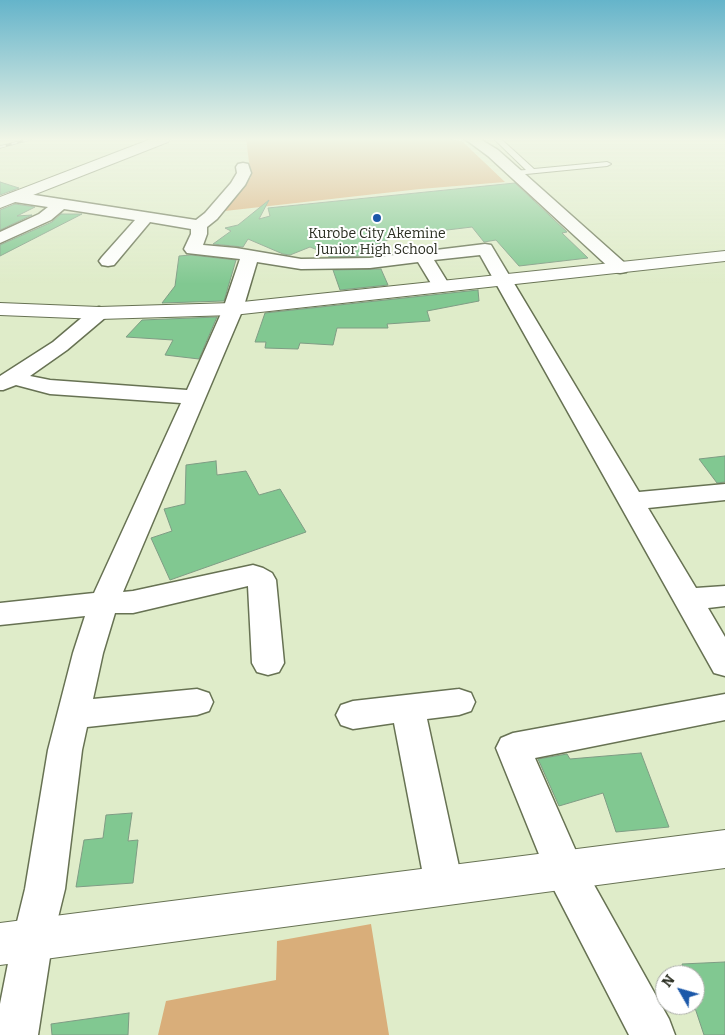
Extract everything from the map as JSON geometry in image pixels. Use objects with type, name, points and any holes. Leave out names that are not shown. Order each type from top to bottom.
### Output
[{"type":"street","points":[[8,200],[40,187]]},
{"type":"street","points":[[8,200],[59,205],[199,225],[211,216],[236,187]]},
{"type":"street","points":[[532,187],[620,268]]},
{"type":"street","points":[[0,238],[45,217],[59,205]]},
{"type":"street","points":[[108,261],[145,218]]},
{"type":"street","points":[[199,225],[199,234],[193,249],[301,264],[370,262],[484,249],[504,280],[725,664]]},
{"type":"street","points":[[16,1035],[16,941],[45,888],[65,750],[72,715],[104,603],[233,309],[250,256]]},
{"type":"street","points":[[423,256],[440,286]]},
{"type":"street","points":[[0,309],[99,313],[233,309],[725,256]]},
{"type":"street","points":[[6,382],[60,346],[99,313]]},
{"type":"street","points":[[6,382],[50,387],[195,397]]},
{"type":"street","points":[[631,501],[725,492]]},
{"type":"street","points":[[0,614],[104,603],[133,602],[253,574],[262,580],[268,663]]},
{"type":"street","points":[[688,599],[725,596]]},
{"type":"street","points":[[72,715],[197,702]]},
{"type":"street","points":[[352,715],[459,702]]},
{"type":"street","points":[[652,1035],[565,871],[513,748],[725,707]]},
{"type":"street","points":[[408,708],[444,885]]},
{"type":"street","points":[[16,941],[725,849]]},
{"type":"shaded area","points":[[243,187],[441,187],[420,189],[225,211]]},
{"type":"shaded area","points":[[371,924],[389,1035],[158,1035],[166,1001],[276,980],[277,941]]},
{"type":"building","points":[[0,187],[19,188],[0,195]]},
{"type":"building","points":[[473,187],[520,187],[567,232],[562,233],[588,258],[519,266],[496,240],[484,242],[472,227],[397,236],[371,247],[375,256],[329,257],[328,254],[310,247],[290,255],[283,254],[248,239],[243,247],[213,244],[231,231],[225,228],[238,225],[269,200],[259,219],[270,216],[268,208]]},
{"type":"building","points":[[15,204],[35,207],[17,216],[32,215],[0,230],[0,210]]},
{"type":"building","points":[[61,214],[82,214],[0,256],[0,245],[52,222]]},
{"type":"building","points":[[191,255],[236,260],[224,301],[162,303],[175,286],[179,256]]},
{"type":"building","points":[[381,269],[388,285],[340,290],[333,270]]},
{"type":"building","points":[[478,290],[479,301],[427,311],[430,321],[387,324],[388,328],[337,328],[333,345],[300,343],[298,349],[265,348],[266,342],[255,342],[265,313]]},
{"type":"building","points":[[217,317],[199,359],[165,355],[173,340],[126,337],[142,320]]},
{"type":"building","points":[[725,456],[725,482],[717,483],[699,459]]},
{"type":"building","points":[[216,461],[217,475],[246,471],[259,495],[280,489],[306,532],[170,580],[151,538],[172,531],[164,509],[185,504],[186,465]]},
{"type":"building","points":[[641,753],[669,827],[616,832],[603,793],[559,806],[538,759],[567,754],[570,759]]},
{"type":"building","points":[[132,813],[128,841],[138,840],[133,883],[76,887],[84,840],[103,838],[106,815]]},
{"type":"building","points":[[725,962],[725,1035],[704,1035],[697,1015],[705,1015],[705,965],[682,964]]},
{"type":"building","points":[[129,1013],[128,1035],[52,1035],[51,1024]]},
{"type":"place","name":"Kurobe City Akemine Junior High School","points":[[377,218]]}]
